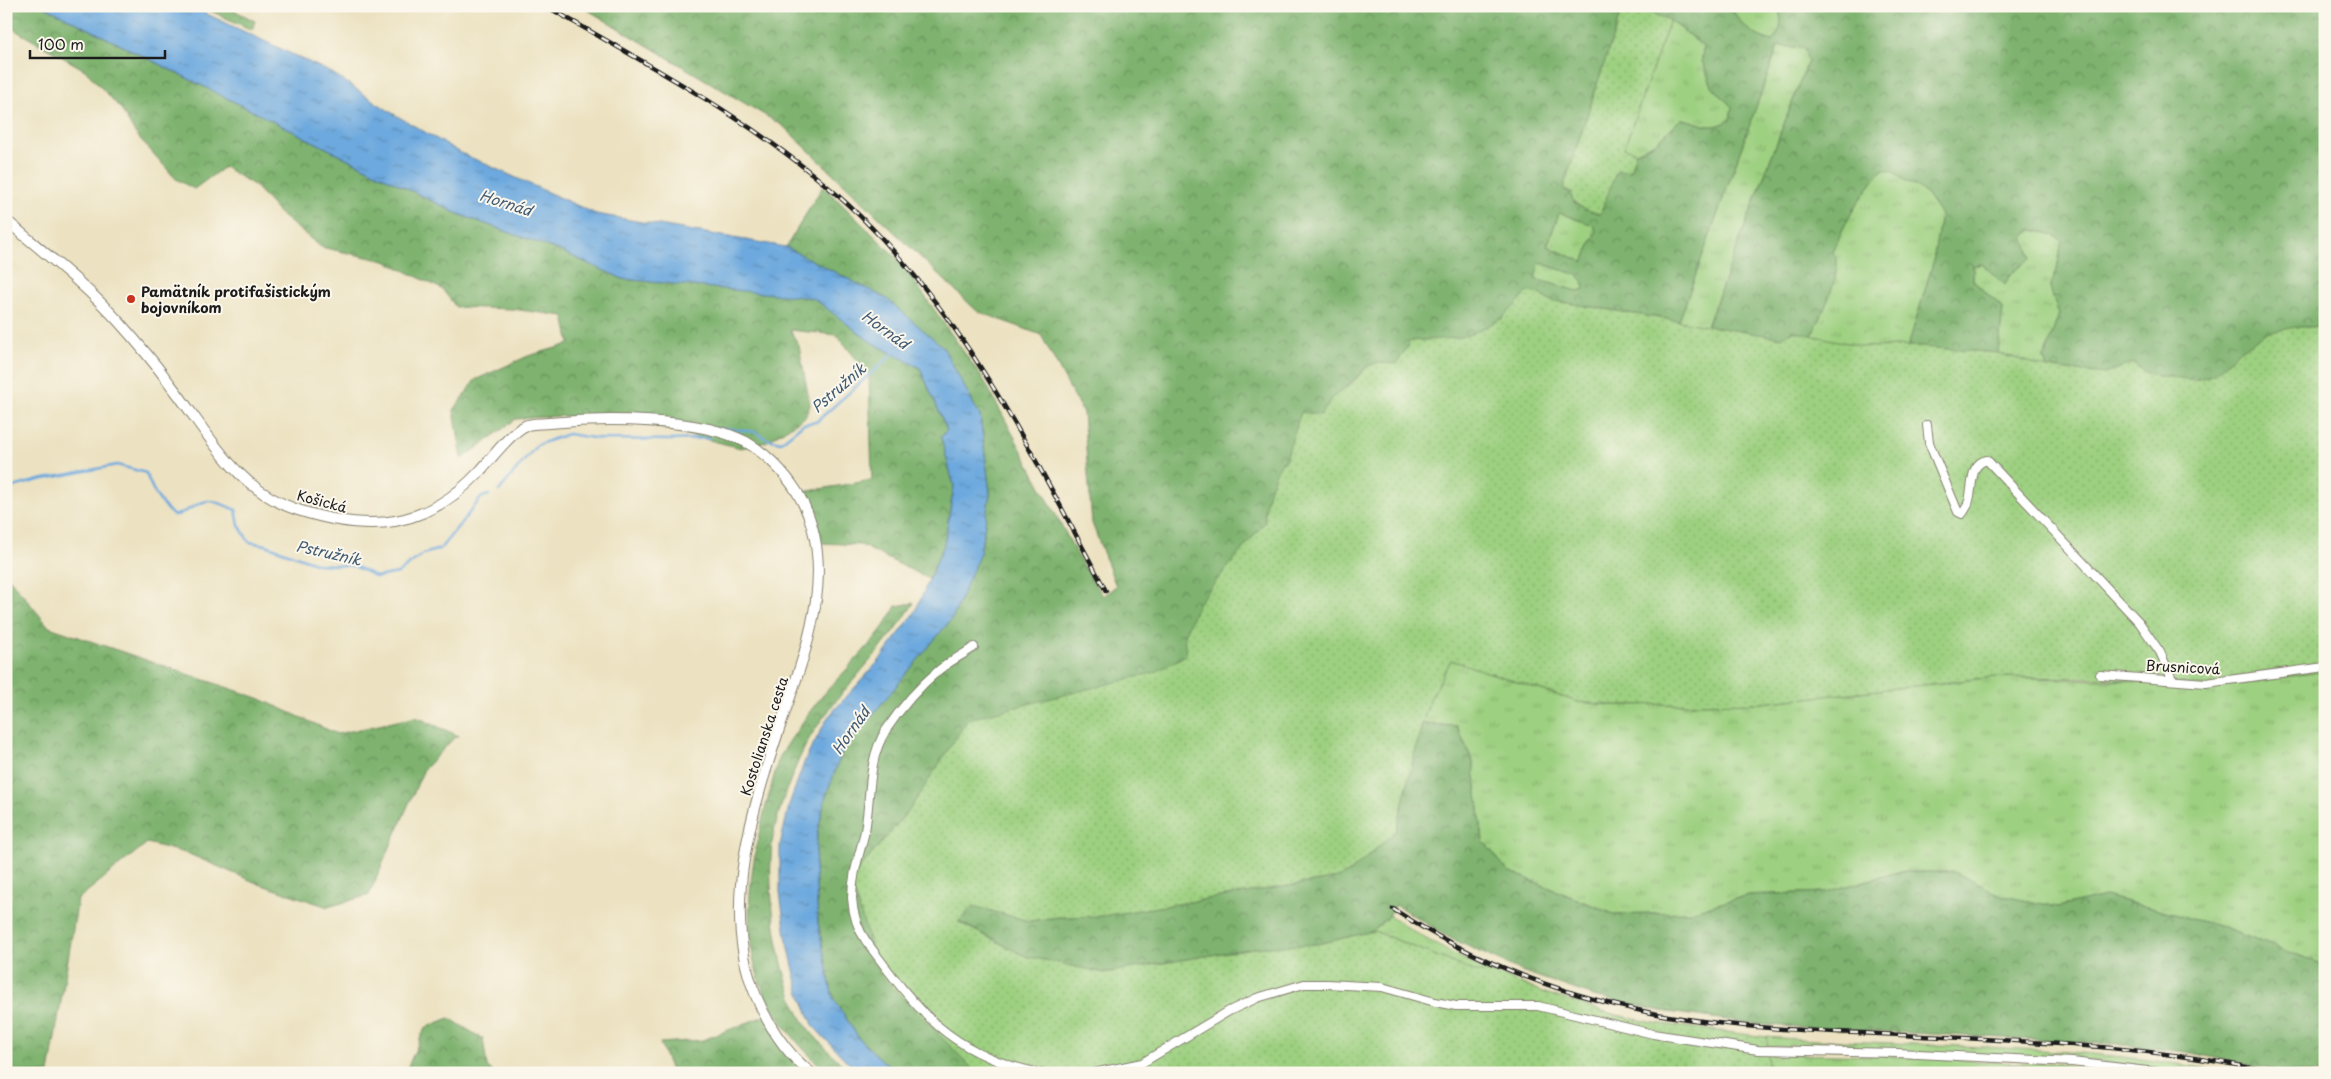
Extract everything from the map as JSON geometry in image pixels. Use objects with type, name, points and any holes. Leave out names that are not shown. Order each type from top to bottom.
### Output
[{"type":"street","name":"Košická","points":[[6,220],[111,313],[171,385],[223,458],[252,487],[294,509],[330,519],[365,525],[402,522],[433,508],[466,486],[510,438],[526,425],[593,418],[693,426],[718,431]]},
{"type":"street","points":[[1927,425],[1929,443],[1958,512],[1962,514],[1971,499],[1974,470],[1980,462],[1987,460],[2139,622],[2160,652],[2172,679]]},
{"type":"street","name":"Kostolianska cesta","points":[[718,431],[755,447],[781,470],[798,493],[813,530],[818,598],[802,662],[757,797],[742,877],[740,913],[741,947],[748,979],[764,1016],[784,1044],[811,1073]]},
{"type":"street","points":[[974,646],[942,667],[926,683],[890,724],[880,742],[873,769],[865,828],[854,875],[854,912],[858,929],[866,941],[932,1023],[965,1046],[1000,1063],[1039,1073]]},
{"type":"street","name":"Brusnicová","points":[[2100,675],[2218,682],[2325,667]]},
{"type":"street","points":[[1094,1073],[1142,1063],[1229,1011],[1257,998],[1304,984],[1327,984],[1382,987],[1456,1006],[1538,1006],[1653,1034],[1758,1050],[1898,1053],[2072,1062],[2164,1073]]},
{"type":"green space","points":[[6,6],[43,6],[458,214],[558,250],[623,279],[813,297],[871,342],[920,368],[947,430],[941,437],[954,486],[944,545],[929,579],[861,545],[822,543],[805,505],[797,493],[872,480],[869,375],[837,335],[790,330],[799,346],[810,405],[805,417],[766,442],[741,448],[634,421],[561,416],[516,419],[462,459],[454,410],[475,380],[528,356],[570,344],[564,316],[512,309],[456,307],[442,289],[385,261],[321,247],[281,215],[254,185],[224,167],[194,189],[176,179],[135,133],[121,109],[85,70],[6,25]]},
{"type":"green space","points":[[200,6],[226,6],[255,21],[252,30]]},
{"type":"green space","points":[[581,6],[1623,6],[1563,189],[1571,193],[1575,204],[1600,214],[1617,169],[1630,171],[1636,152],[1655,143],[1681,119],[1706,126],[1722,124],[1730,120],[1732,107],[1712,86],[1702,61],[1703,46],[1670,20],[1631,6],[1715,6],[1733,11],[1749,30],[1772,41],[1776,37],[1781,25],[1778,6],[2325,6],[2325,327],[2297,327],[2240,350],[2215,374],[2196,380],[2149,375],[2133,363],[2105,374],[2047,368],[2044,358],[2059,314],[2050,288],[2057,270],[2062,240],[2048,233],[2032,230],[2024,236],[2031,258],[2010,274],[2005,285],[1982,264],[1973,266],[1973,281],[2003,308],[1998,353],[1908,346],[1932,267],[1941,215],[1932,201],[1919,188],[1902,179],[1893,171],[1883,169],[1854,209],[1837,241],[1833,253],[1837,264],[1834,282],[1811,337],[1792,331],[1782,338],[1707,326],[1808,61],[1804,48],[1778,46],[1679,321],[1548,300],[1540,294],[1479,331],[1452,339],[1411,341],[1397,365],[1377,363],[1368,366],[1327,405],[1321,415],[1301,413],[1285,462],[1282,462],[1264,511],[1265,522],[1199,602],[1184,635],[1187,655],[910,809],[850,880],[996,1073],[906,1073],[884,1062],[860,1040],[833,998],[818,922],[815,867],[817,834],[826,795],[842,752],[864,725],[980,553],[990,493],[980,416],[887,299],[786,247],[823,186],[900,261],[985,382],[1080,560],[1103,596],[1116,586],[1092,523],[1083,413],[1041,335],[977,311],[783,126]],"holes":[[[1559,213],[1593,225],[1596,231],[1583,262],[1547,246]],[[1539,263],[1578,275],[1584,282],[1584,289],[1578,291],[1535,279]]]},
{"type":"green space","points":[[1623,6],[1631,6],[1670,20],[1624,148],[1636,152],[1630,171],[1617,170],[1600,214],[1578,205],[1574,202],[1571,193],[1563,189]]},
{"type":"green space","points":[[1715,6],[1778,6],[1781,20],[1780,29],[1772,41],[1765,39],[1749,30],[1733,11]]},
{"type":"green space","points":[[1670,20],[1703,46],[1702,61],[1712,86],[1732,107],[1730,120],[1716,126],[1706,126],[1681,119],[1655,144],[1636,152],[1624,148]]},
{"type":"green space","points":[[1778,46],[1804,48],[1808,61],[1707,326],[1679,321]]},
{"type":"green space","points":[[1883,169],[1893,170],[1902,179],[1919,188],[1926,194],[1941,215],[1932,267],[1908,346],[1865,347],[1811,337],[1823,312],[1837,263],[1833,253],[1837,241],[1854,209]]},
{"type":"green space","points":[[1559,213],[1593,225],[1596,231],[1583,262],[1547,246]]},
{"type":"green space","points":[[2032,230],[2048,233],[2062,240],[2057,270],[2050,288],[2059,314],[2044,358],[2047,368],[1998,353],[2003,308],[1973,281],[1973,266],[1982,264],[2010,274],[2031,258],[2023,236]]},
{"type":"green space","points":[[1539,263],[1578,275],[1584,282],[1584,289],[1578,291],[1534,279]]},
{"type":"green space","points":[[1528,292],[1540,294],[1548,300],[1782,338],[1792,331],[1865,347],[1908,346],[1998,353],[2047,368],[2105,374],[2133,363],[2149,375],[2196,380],[2215,374],[2240,350],[2266,333],[2297,327],[2325,327],[2325,671],[2207,686],[2099,678],[1995,677],[1761,703],[1611,705],[1578,702],[1451,660],[1431,697],[1422,723],[1396,831],[1350,872],[1337,878],[1102,916],[1058,917],[1029,921],[973,906],[958,922],[1025,956],[1104,973],[1254,948],[1318,944],[1374,931],[1476,972],[1495,973],[1545,993],[1611,1014],[1654,1023],[1767,1037],[1768,1073],[977,1073],[881,976],[850,880],[910,809],[968,719],[1156,672],[1186,655],[1184,635],[1199,602],[1265,522],[1265,507],[1269,491],[1278,468],[1282,462],[1285,462],[1301,412],[1321,415],[1333,397],[1352,383],[1368,366],[1377,363],[1397,364],[1410,341],[1457,338],[1471,334],[1503,318]]},
{"type":"green space","points":[[6,574],[49,627],[258,698],[337,734],[416,717],[459,736],[455,737],[424,769],[369,895],[328,907],[259,884],[189,854],[147,843],[78,899],[49,1073],[6,1073]]},
{"type":"green space","points":[[914,603],[890,637],[837,700],[812,734],[789,784],[775,826],[771,857],[771,880],[772,905],[780,955],[786,979],[802,1019],[817,1039],[850,1073],[828,1073],[788,1031],[771,1006],[759,980],[753,958],[749,912],[750,889],[757,842],[778,761],[788,744],[817,703],[878,634],[896,606]]},
{"type":"green space","points":[[1451,660],[1578,702],[1611,705],[1761,703],[1995,677],[2239,684],[2325,671],[2325,965],[2215,925],[2105,896],[2058,907],[2003,896],[1954,872],[1898,872],[1826,892],[1749,895],[1690,912],[1614,914],[1508,871],[1483,841],[1473,762],[1457,726],[1422,724],[1431,697]]},
{"type":"green space","points":[[1422,724],[1457,726],[1473,762],[1483,841],[1508,871],[1613,914],[1690,912],[1749,895],[1826,892],[1898,872],[1954,872],[2003,896],[2058,907],[2105,896],[2215,925],[2325,965],[2325,1073],[2288,1073],[2186,1052],[2114,1044],[1764,1025],[1661,1011],[1597,997],[1521,971],[1448,937],[1396,905],[1386,920],[1384,919],[1374,931],[1318,944],[1254,948],[1104,973],[1025,956],[958,921],[973,906],[1029,921],[1058,917],[1102,916],[1337,878],[1350,872],[1396,831]]},
{"type":"green space","points":[[1389,915],[1450,952],[1515,982],[1584,1006],[1653,1023],[1772,1038],[2019,1049],[2104,1055],[2230,1073],[2183,1073],[2094,1061],[1743,1045],[1614,1022],[1476,972],[1374,931]]},
{"type":"green space","points":[[764,1016],[812,1073],[672,1073],[660,1043],[703,1040]]},
{"type":"green space","points":[[449,1018],[483,1039],[487,1066],[494,1073],[405,1073],[425,1028]]},
{"type":"green space","points":[[1767,1054],[1896,1056],[2011,1063],[2050,1063],[2145,1073],[1952,1073],[1908,1070],[1768,1073]]},
{"type":"water","name":"Hornád","points":[[43,6],[190,6],[332,73],[392,113],[461,153],[596,214],[786,247],[887,299],[943,347],[980,416],[990,493],[980,553],[953,617],[842,752],[826,795],[817,834],[815,867],[818,923],[833,998],[860,1040],[884,1062],[906,1073],[858,1073],[814,1027],[799,991],[786,936],[780,892],[780,845],[790,802],[805,760],[828,717],[879,661],[915,612],[944,545],[954,486],[941,437],[947,430],[920,368],[871,342],[813,298],[623,279],[558,250],[458,214]]},
{"type":"waterway","name":"Pstružník","points":[[723,428],[756,432],[767,439],[781,442],[803,424],[816,422],[895,352]]},
{"type":"waterway","name":"Pstružník","points":[[499,491],[537,445],[568,434],[600,439],[673,440],[710,438]]},
{"type":"waterway","name":"Pstružník","points":[[6,489],[39,480],[117,465],[146,473],[157,497],[174,516],[205,502],[218,503],[236,510],[239,525],[249,542],[266,545],[318,564],[354,566],[377,577],[398,573],[423,554],[440,549],[482,497],[489,495]]},
{"type":"railway","points":[[546,6],[669,77],[749,127],[825,184],[860,216],[899,257],[967,347],[1026,443],[1106,591]]},
{"type":"railway","points":[[1393,909],[1457,946],[1525,976],[1596,1000],[1668,1016],[1721,1023],[1828,1032],[2080,1045],[2178,1056],[2276,1073]]},
{"type":"place","name":"Pamätník protifašistickým bojovníkom","points":[[131,299]]}]
